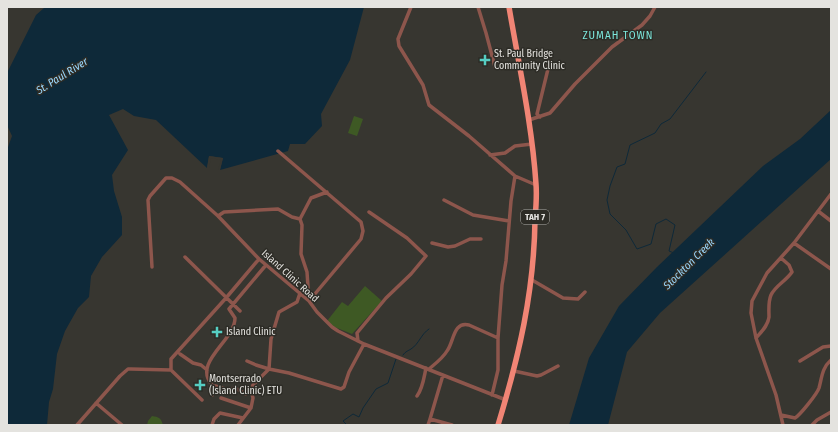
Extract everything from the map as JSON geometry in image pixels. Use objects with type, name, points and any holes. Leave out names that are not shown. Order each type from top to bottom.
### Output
[{"type":"highway","name":"TAH 7","points":[[498,425],[514,371],[525,326],[532,280],[535,235],[536,185],[532,144],[509,7]]},
{"type":"street","points":[[411,7],[398,38],[399,46],[423,86],[429,105],[515,176],[536,185]]},
{"type":"street","points":[[478,7],[494,67]]},
{"type":"street","points":[[529,120],[550,113],[575,84],[612,47],[642,25],[650,16],[655,7]]},
{"type":"street","points":[[540,117],[537,114],[549,61]]},
{"type":"street","points":[[490,155],[505,153],[515,146],[532,144]]},
{"type":"street","points":[[278,151],[361,222],[363,232],[361,239],[309,301]]},
{"type":"street","points":[[492,395],[498,370],[498,338],[509,221],[515,176]]},
{"type":"street","name":"Island Clinic Road","points":[[152,267],[148,200],[166,178],[176,178],[218,216],[259,259],[309,301],[317,312],[332,327],[364,344],[506,400]]},
{"type":"street","points":[[309,301],[307,272],[301,254],[302,225],[300,219],[311,198],[327,192]]},
{"type":"street","points":[[783,425],[776,395],[756,338],[751,313],[752,301],[767,273],[794,243],[831,194]]},
{"type":"street","points":[[444,200],[473,215],[509,221]]},
{"type":"street","points":[[218,216],[224,212],[278,210],[300,219]]},
{"type":"street","points":[[818,211],[831,221]]},
{"type":"street","points":[[358,341],[357,333],[386,298],[411,274],[426,256],[407,238],[369,212]]},
{"type":"street","points":[[432,243],[448,247],[455,246],[470,239],[481,238]]},
{"type":"street","points":[[794,243],[831,269]]},
{"type":"street","points":[[185,257],[240,311]]},
{"type":"street","points":[[756,338],[768,321],[769,301],[774,290],[792,272],[789,265],[781,258]]},
{"type":"street","points":[[171,370],[171,359],[259,259]]},
{"type":"street","points":[[212,395],[212,385],[208,381],[207,370],[214,353],[234,329],[236,318],[229,309],[266,265]]},
{"type":"street","points":[[532,280],[564,298],[578,299],[585,292]]},
{"type":"street","points":[[215,386],[229,390],[235,388],[246,394],[251,390],[253,385],[269,368],[271,339],[279,312],[297,302],[300,293]]},
{"type":"street","points":[[417,396],[420,392],[428,369],[448,351],[455,332],[459,326],[463,324],[468,325],[498,338]]},
{"type":"street","points":[[247,361],[256,365],[289,373],[341,389],[344,387],[349,372],[364,344]]},
{"type":"street","points":[[800,361],[823,347],[831,346]]},
{"type":"street","points":[[180,354],[193,363],[201,365],[207,370]]},
{"type":"street","points":[[781,415],[795,418],[800,415],[817,392],[824,367],[831,360]]},
{"type":"street","points":[[514,371],[537,376],[558,366]]},
{"type":"street","points":[[77,425],[120,376],[128,369],[171,370],[202,400]]},
{"type":"street","points":[[428,425],[443,375]]},
{"type":"street","points":[[238,425],[251,408],[253,398],[251,390]]},
{"type":"street","points":[[221,398],[251,408]]},
{"type":"street","points":[[96,403],[122,425]]},
{"type":"street","points":[[812,425],[817,420],[831,412]]},
{"type":"street","points":[[212,425],[220,413],[243,418]]},
{"type":"street","points":[[430,419],[452,425]]},
{"type":"green space","points":[[354,116],[363,119],[357,136],[348,133]]},
{"type":"green space","points":[[365,286],[382,301],[352,334],[332,326],[327,321],[342,302],[348,306]]},
{"type":"green space","points":[[152,416],[159,418],[163,425],[147,425]]},
{"type":"water","name":"St. Paul River","points":[[364,7],[350,60],[321,114],[322,126],[305,144],[290,144],[288,151],[220,170],[223,158],[209,156],[207,168],[156,120],[134,116],[123,109],[109,115],[128,150],[112,175],[114,191],[122,217],[122,235],[102,257],[91,276],[89,297],[78,308],[65,331],[57,354],[53,389],[49,402],[47,425],[7,425],[7,150],[12,136],[7,125],[7,73],[36,15],[44,8]]},
{"type":"water","name":"Stockton Creek","points":[[831,110],[831,159],[660,313],[627,352],[608,425],[569,425],[589,358],[619,306],[657,267],[763,166],[800,139]]},
{"type":"pier","points":[[209,156],[223,158],[220,170],[218,170],[221,160],[211,158],[209,168],[207,168]]},
{"type":"waterway","points":[[674,253],[669,251],[675,225],[666,219],[656,224],[651,244],[637,249],[626,230],[610,214],[607,200],[617,167],[625,164],[630,145],[655,133],[661,124],[670,119],[706,72]]},
{"type":"waterway","points":[[403,355],[414,347],[429,329]]},
{"type":"waterway","points":[[347,425],[343,421],[353,414],[359,417],[363,408],[376,389],[388,383],[396,359]]},
{"type":"place","name":"St. Paul Bridge Community Clinic","points":[[485,60]]},
{"type":"place","name":"Island Clinic","points":[[217,332]]},
{"type":"place","name":"Montserrado (Island Clinic) ETU","points":[[200,385]]},
{"type":"district","name":"ZUMAH TOWN","points":[[618,35]]}]
